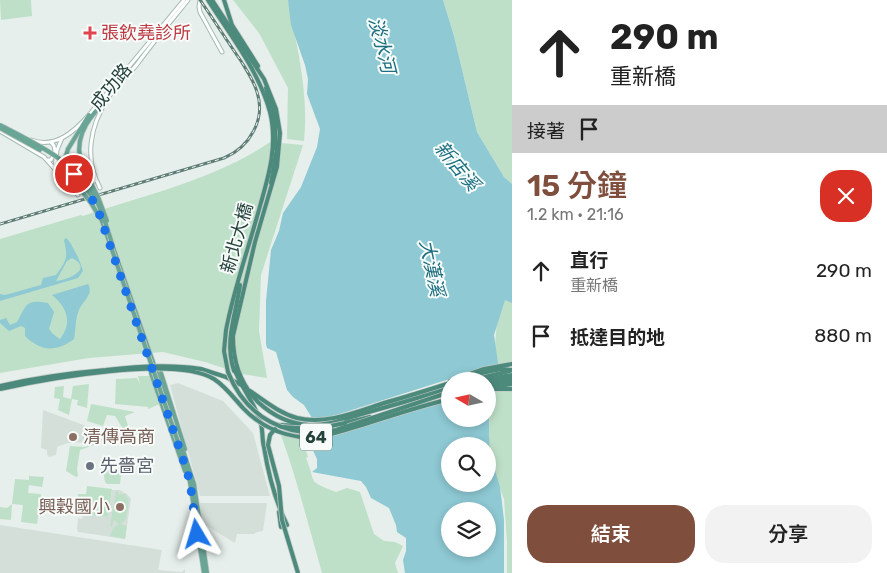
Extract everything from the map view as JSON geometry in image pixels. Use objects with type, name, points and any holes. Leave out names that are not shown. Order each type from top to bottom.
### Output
[{"type":"highway","points":[[210,0],[266,88],[272,103],[278,129],[277,154],[270,192]]},
{"type":"highway","points":[[210,0],[264,79]]},
{"type":"highway","name":"新北大橋","points":[[210,0],[249,64],[270,111],[273,144],[265,190],[226,330],[224,351],[228,372],[236,388],[251,408],[266,419],[290,430],[310,433],[327,431],[376,416]]},
{"type":"highway","points":[[224,0],[232,25],[255,60],[264,79]]},
{"type":"highway","name":"新北大橋","points":[[264,79],[276,109],[280,144],[277,167],[246,276],[233,336],[237,369],[247,389],[261,404],[275,414],[292,422],[309,425],[326,424],[377,410]]},
{"type":"highway","points":[[265,190],[270,178],[276,142],[275,119],[266,88]]},
{"type":"highway","points":[[241,276],[231,324],[230,358],[237,379],[256,413],[278,506],[287,526]]},
{"type":"highway","points":[[246,276],[231,327],[231,354],[238,379],[254,406],[260,423],[281,527]]},
{"type":"highway","points":[[476,372],[512,364]]},
{"type":"highway","name":"64","points":[[0,387],[67,374],[137,366],[172,365],[217,373],[237,382],[278,410],[308,420],[336,418],[441,385]]},
{"type":"highway","points":[[485,372],[512,370]]},
{"type":"highway","points":[[496,374],[512,370]]},
{"type":"highway","name":"64","points":[[200,371],[220,383],[244,409],[260,422],[279,432],[300,437],[317,437],[337,432],[441,401]]},
{"type":"highway","points":[[496,379],[512,378]]},
{"type":"highway","points":[[496,383],[512,378]]},
{"type":"highway","points":[[496,385],[512,384]]},
{"type":"highway","points":[[496,387],[512,389]]},
{"type":"highway","points":[[297,573],[281,518],[278,486],[268,446],[269,436],[273,428],[280,425],[323,427],[441,391]]},
{"type":"highway","points":[[297,573],[282,520],[279,486],[268,445],[270,435],[277,427],[324,428],[376,416],[441,395]]},
{"type":"main road","points":[[144,50],[184,0]]},
{"type":"main road","points":[[144,50],[188,0]]},
{"type":"main road","points":[[200,0],[200,12],[222,52]]},
{"type":"main road","name":"成功路","points":[[62,138],[74,130],[89,115],[134,59],[144,50]]},
{"type":"main road","name":"成功路","points":[[100,188],[90,161],[92,136],[96,121],[108,98],[138,63],[144,50]]},
{"type":"main road","points":[[108,98],[91,117],[82,131],[78,146],[84,170],[102,204],[112,247]]},
{"type":"main road","points":[[89,115],[68,149],[65,169],[102,221]]},
{"type":"main road","points":[[0,127],[54,158],[67,168],[89,193],[112,247]]},
{"type":"main road","points":[[0,127],[37,142],[50,142],[62,138]]},
{"type":"main road","points":[[0,127],[48,160],[78,195]]},
{"type":"main road","points":[[0,127],[55,156],[82,179],[97,202],[191,480]]},
{"type":"main road","points":[[55,168],[57,150],[62,138]]},
{"type":"main road","points":[[48,160],[52,160],[55,151],[54,146],[50,142]]},
{"type":"main road","points":[[74,189],[94,181],[95,178]]},
{"type":"main road","points":[[160,373],[190,463],[206,573]]},
{"type":"main road","points":[[151,374],[177,450],[191,480]]},
{"type":"shaded area","points":[[178,383],[223,401],[253,433],[270,496],[200,496],[170,385]]},
{"type":"shaded area","name":"清傳高商","points":[[43,410],[105,433],[101,442],[68,443],[57,447],[56,455],[49,457],[47,450],[41,448]]},
{"type":"shaded area","name":"興穀國小","points":[[112,490],[120,490],[131,499],[125,539],[78,532],[78,518],[82,519],[83,517],[78,515],[108,517]]},
{"type":"shaded area","points":[[200,503],[267,503],[263,531],[254,534],[237,534],[235,543],[202,523]]},
{"type":"shaded area","points":[[0,525],[162,550],[158,570],[182,572],[185,569],[185,573],[0,573]]},
{"type":"green space","points":[[0,0],[31,0],[32,16],[1,20]]},
{"type":"green space","points":[[233,0],[288,0],[304,88],[304,141],[287,139],[288,88],[259,33]]},
{"type":"green space","points":[[443,0],[512,0],[512,184],[504,177],[477,132],[454,36]]},
{"type":"green space","points":[[270,142],[303,145],[261,275],[259,331],[267,378],[242,374],[205,362],[163,352],[89,358],[0,373],[0,239],[83,216],[180,185],[228,166]]},
{"type":"green space","points":[[499,297],[512,302],[512,573],[507,573],[504,499],[496,478],[496,437],[489,437],[489,428],[496,428],[496,372],[493,372]]},
{"type":"green space","points":[[138,376],[150,376],[160,404],[148,409],[148,407],[115,404],[116,379],[137,378],[140,384]]},
{"type":"green space","points":[[89,384],[87,408],[77,405],[78,400],[72,399],[69,415],[58,410],[60,399],[54,398],[55,387],[64,386],[63,397],[71,399],[73,386]]},
{"type":"green space","points":[[91,404],[135,412],[125,416],[131,436],[128,437],[115,416],[107,415],[103,426],[87,421]]},
{"type":"green space","points":[[281,435],[302,439],[312,477],[316,483],[336,492],[347,488],[360,492],[374,534],[384,541],[395,542],[403,546],[395,563],[398,573],[322,573],[298,486]]},
{"type":"green space","points":[[94,444],[80,450],[77,469],[78,476],[76,477],[66,471],[70,446],[84,447]]},
{"type":"green space","points":[[113,461],[125,464],[122,465],[120,484],[107,484],[105,482],[102,462],[112,463]]},
{"type":"green space","points":[[29,476],[44,477],[42,487],[29,485],[28,493],[41,494],[37,524],[21,522],[23,505],[12,504],[15,479],[29,480]]},
{"type":"green space","points":[[87,486],[112,489],[108,517],[76,514],[78,494],[86,494]]},
{"type":"green space","points":[[116,491],[118,491],[118,494],[125,494],[129,500],[126,519],[121,524],[127,526],[125,539],[110,536],[113,528],[119,524],[114,520],[112,527],[110,526]]},
{"type":"green space","points":[[12,504],[11,520],[0,519],[0,507],[7,508]]},
{"type":"water","points":[[288,0],[443,0],[454,36],[477,132],[504,177],[512,184],[512,303],[505,300],[494,335],[498,363],[496,374],[496,372],[441,372],[441,428],[489,428],[489,437],[441,437],[441,492],[496,492],[496,474],[500,487],[504,520],[504,573],[405,573],[403,560],[406,551],[406,538],[397,532],[389,508],[371,498],[361,481],[312,472],[317,468],[317,459],[309,442],[312,418],[304,405],[287,390],[276,352],[267,348],[266,344],[266,301],[271,250],[279,231],[283,213],[301,187],[317,147],[320,129],[307,94],[308,79],[291,25]]},
{"type":"water","points":[[66,238],[71,244],[81,264],[83,271],[78,278],[0,301],[0,294],[5,295],[41,285],[43,278],[56,275],[66,259],[64,240]],"holes":[[[72,258],[78,262],[80,270],[77,273],[67,279],[56,281],[67,261]]]},
{"type":"water","points":[[88,284],[90,291],[78,313],[74,339],[68,343],[55,348],[43,347],[25,336],[25,328],[21,326],[9,331],[0,323],[0,320],[6,318],[10,325],[17,322],[25,307],[31,303],[48,303],[54,312],[49,329],[60,339],[66,327],[65,310],[52,295]]},
{"type":"pier","points":[[501,364],[496,390],[496,372],[471,372]]},
{"type":"pier","points":[[441,382],[441,403],[307,438],[309,418],[333,416]]},
{"type":"railway","points":[[0,224],[224,158],[241,147],[254,131],[257,122],[259,102],[256,88],[241,61],[200,0]]},
{"type":"place","name":"張欽堯診所","points":[[90,33]]},
{"type":"place","name":"清傳高商","points":[[73,437]]},
{"type":"place","name":"先嗇宮","points":[[90,466]]},
{"type":"place","name":"興穀國小","points":[[120,507]]},
{"type":"route","points":[[74,174],[89,193],[99,213],[168,413],[190,482],[197,534]]},
{"type":"water label","name":"淡水河","points":[[382,45]]},
{"type":"water label","name":"新店溪","points":[[457,166]]},
{"type":"water label","name":"大漢溪","points":[[432,268]]}]
